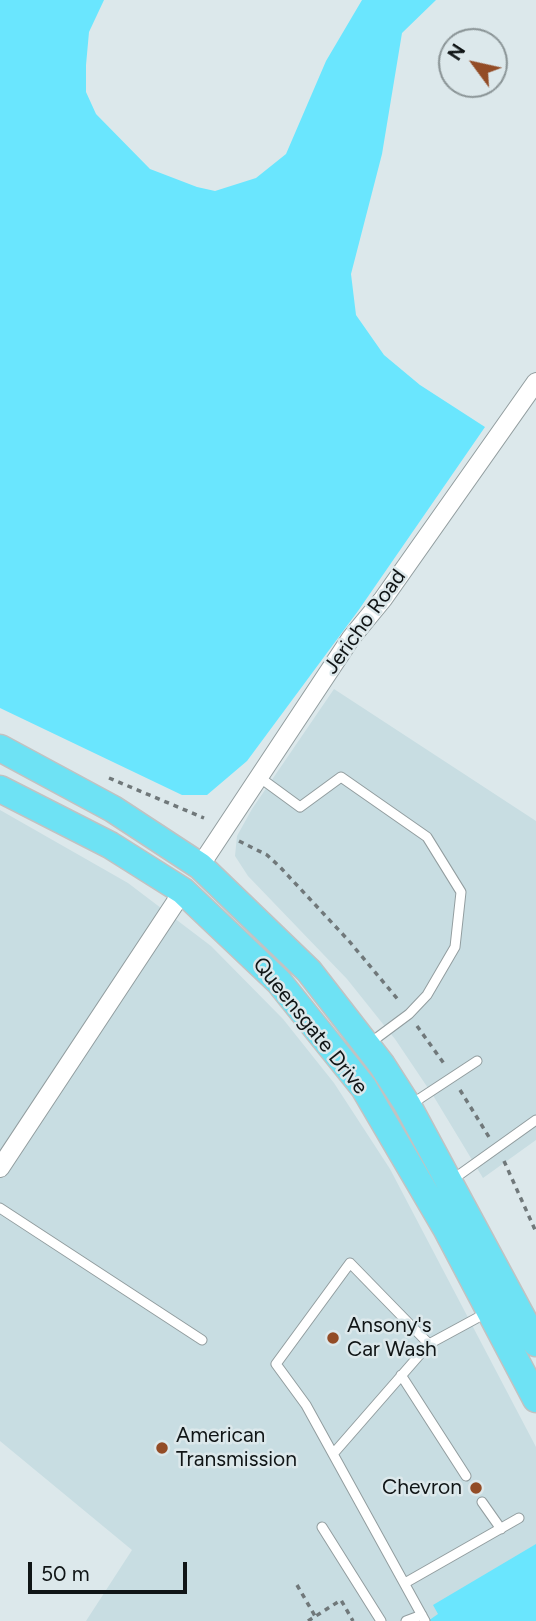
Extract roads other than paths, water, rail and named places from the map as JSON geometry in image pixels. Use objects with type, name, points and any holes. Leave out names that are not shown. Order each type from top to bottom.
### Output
[{"type":"main road","name":"Queensgate Drive","points":[[0,748],[113,809],[200,866],[288,948],[367,1045],[409,1106],[536,1343]]},
{"type":"main road","name":"Queensgate Drive","points":[[0,789],[110,845],[183,891],[279,982],[364,1088],[412,1166],[536,1399]]},
{"type":"main road","points":[[110,845],[183,873],[193,872],[200,866]]},
{"type":"street","name":"Jericho Road","points":[[200,866],[351,638],[383,599],[536,382]]},
{"type":"street","points":[[0,1168],[183,891]]},
{"type":"lane","points":[[259,778],[300,807],[341,777],[427,837],[461,892],[455,947],[427,995],[409,1014],[367,1045]]},
{"type":"lane","points":[[409,1106],[477,1060]]},
{"type":"lane","points":[[451,1181],[536,1120]]},
{"type":"lane","points":[[0,1208],[202,1340]]},
{"type":"lane","points":[[406,1621],[424,1618],[306,1405],[276,1364],[350,1263],[429,1344]]},
{"type":"lane","points":[[333,1454],[429,1344],[490,1311]]},
{"type":"lane","points":[[401,1375],[466,1476]]},
{"type":"lane","points":[[482,1502],[500,1528]]},
{"type":"lane","points":[[405,1583],[519,1518]]},
{"type":"lane","points":[[322,1527],[381,1621]]},
{"type":"place","name":"Ansony's Car Wash","points":[[333,1338]]},
{"type":"place","name":"American Transmission","points":[[162,1448]]},
{"type":"place","name":"Chevron","points":[[476,1488]]}]
